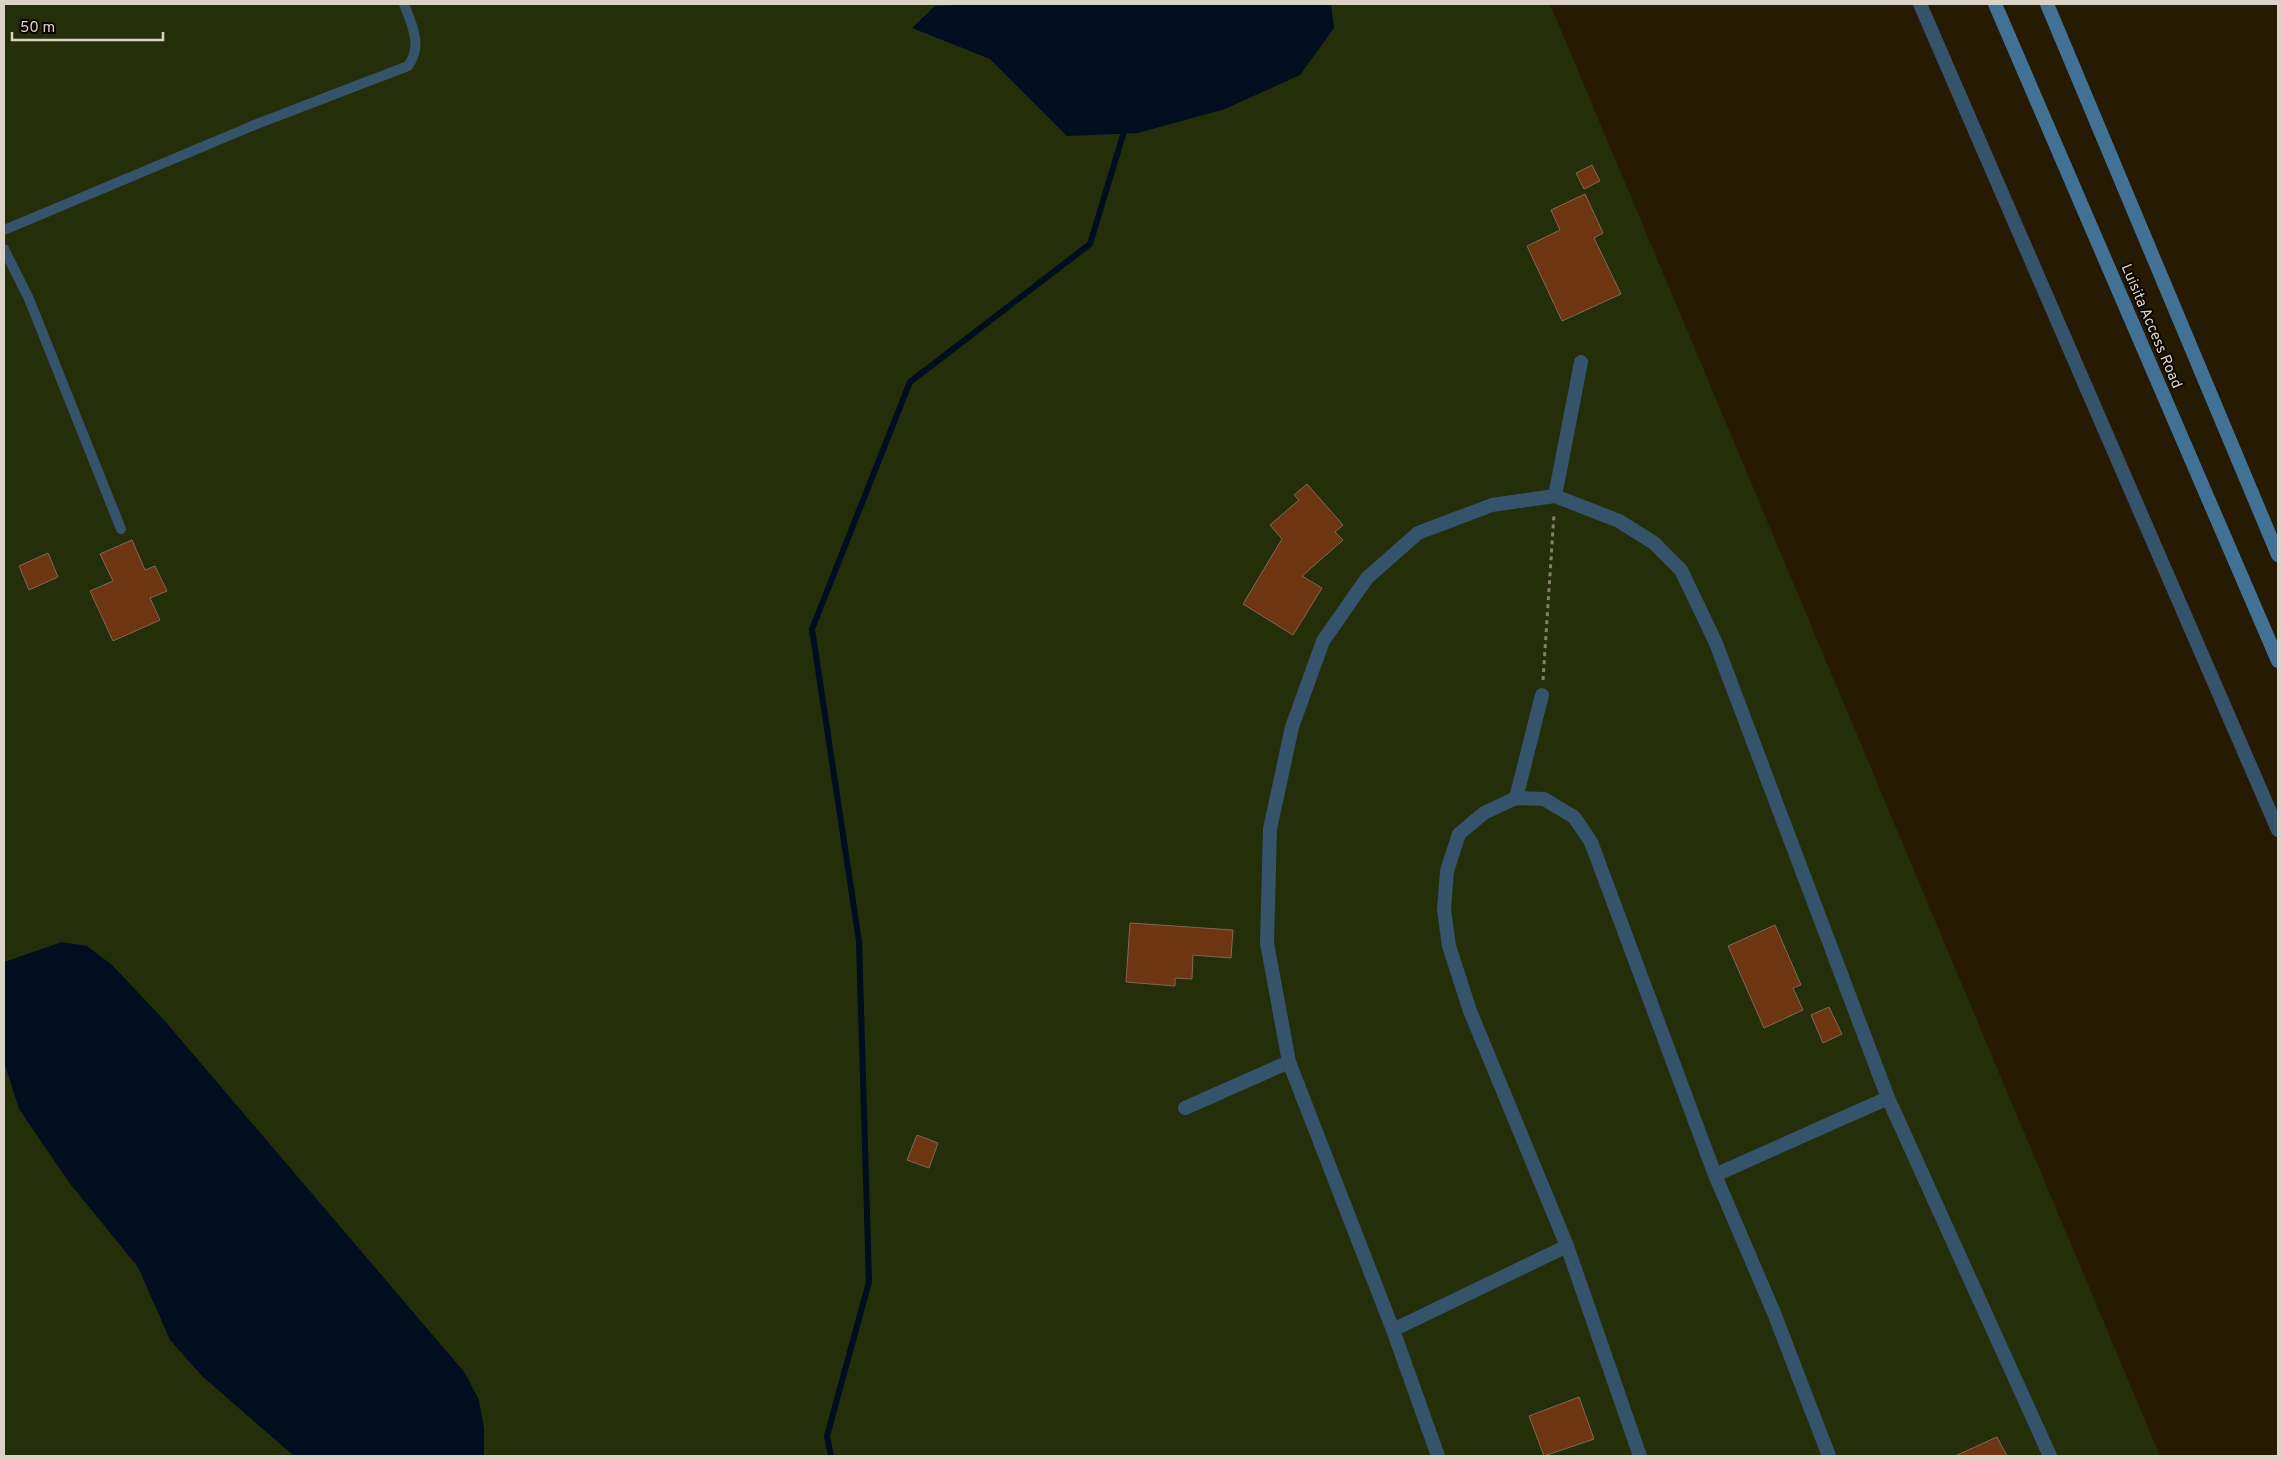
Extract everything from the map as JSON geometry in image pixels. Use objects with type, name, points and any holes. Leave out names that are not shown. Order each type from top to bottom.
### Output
[{"type":"main road","name":"Luisita Access Road","points":[[1996,4],[2278,662]]},
{"type":"main road","name":"Luisita Access Road","points":[[2047,4],[2278,555]]},
{"type":"street","points":[[1920,4],[2278,830]]},
{"type":"street","points":[[1555,496],[1581,362]]},
{"type":"street","points":[[1438,1456],[1393,1330],[1288,1062],[1267,943],[1270,829],[1292,727],[1323,641],[1368,578],[1418,533],[1492,505],[1555,496],[1619,521],[1654,542],[1681,570],[1716,641],[1888,1098],[2050,1456]]},
{"type":"street","points":[[1516,798],[1542,695]]},
{"type":"street","points":[[1640,1456],[1567,1246],[1470,1011],[1449,946],[1444,910],[1446,871],[1459,834],[1484,813],[1516,798],[1544,800],[1559,808],[1574,817],[1591,842],[1715,1175],[1774,1313],[1829,1456]]},
{"type":"street","points":[[1185,1108],[1288,1062]]},
{"type":"street","points":[[1715,1175],[1888,1098]]},
{"type":"street","points":[[1393,1330],[1567,1246]]},
{"type":"lane","points":[[4,230],[252,126],[408,66],[417,50],[414,30],[404,4]]},
{"type":"lane","points":[[4,249],[28,299],[121,529]]},
{"type":"path","points":[[1542,695],[1555,496]]},
{"type":"green space","points":[[4,4],[1550,4],[2160,1456],[4,1456]]},
{"type":"water","points":[[980,4],[1331,4],[1334,28],[1300,75],[1225,109],[1138,133],[1067,136],[990,59],[912,28],[935,6]]},
{"type":"water","points":[[62,942],[87,946],[112,965],[164,1020],[465,1373],[479,1400],[484,1428],[484,1456],[294,1456],[202,1376],[170,1340],[138,1267],[71,1185],[19,1109],[4,1062],[4,962]]},
{"type":"building","points":[[1592,165],[1600,181],[1584,189],[1576,173]]},
{"type":"building","points":[[1585,194],[1603,233],[1594,238],[1621,294],[1562,321],[1527,246],[1560,230],[1551,210]]},
{"type":"building","points":[[1307,484],[1343,525],[1335,532],[1343,540],[1302,576],[1322,588],[1293,635],[1243,604],[1282,539],[1270,525],[1299,500],[1294,495]]},
{"type":"building","points":[[132,540],[145,570],[155,566],[167,591],[150,598],[160,620],[113,641],[90,591],[113,581],[100,554]]},
{"type":"building","points":[[48,553],[58,577],[29,590],[19,566]]},
{"type":"building","points":[[1130,923],[1233,930],[1231,958],[1193,955],[1192,979],[1175,978],[1175,986],[1126,982]]},
{"type":"building","points":[[1775,925],[1801,985],[1793,988],[1803,1010],[1764,1028],[1728,946]]},
{"type":"building","points":[[1829,1007],[1842,1034],[1823,1043],[1811,1015]]},
{"type":"building","points":[[917,1135],[938,1143],[929,1168],[907,1160]]},
{"type":"building","points":[[1579,1397],[1594,1439],[1544,1456],[1529,1416]]},
{"type":"building","points":[[1997,1437],[2007,1456],[1955,1456]]},
{"type":"waterway","points":[[831,1456],[827,1436],[869,1282],[859,941],[812,629],[910,382],[1090,244],[1126,125]]}]
